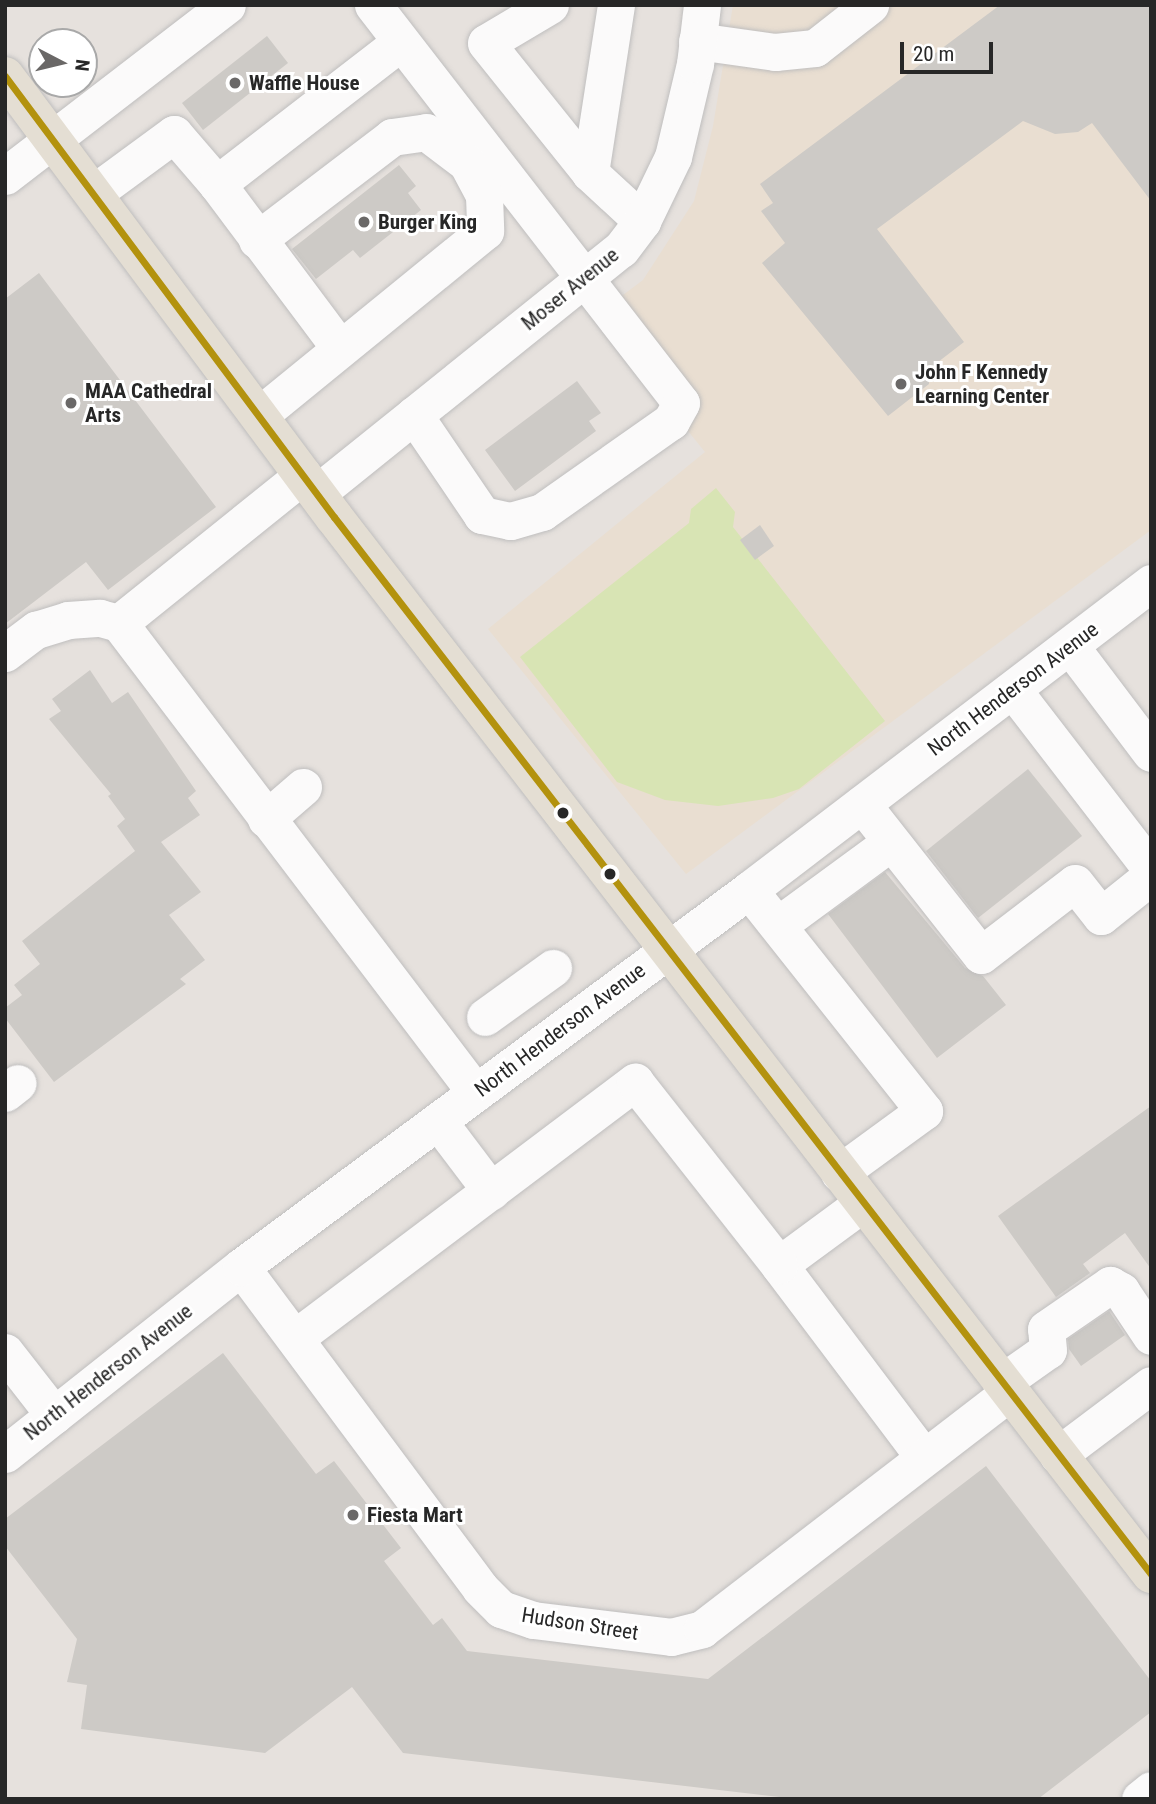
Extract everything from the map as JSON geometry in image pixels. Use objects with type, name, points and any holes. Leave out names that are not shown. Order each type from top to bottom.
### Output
[{"type":"main road","points":[[5,76],[95,192],[310,484],[1151,1574]]},
{"type":"street","points":[[5,176],[227,5]]},
{"type":"street","points":[[373,5],[681,403],[671,421],[542,512],[510,521],[482,515],[414,415]]},
{"type":"street","points":[[550,5],[486,43],[590,173],[642,221]]},
{"type":"street","points":[[590,173],[616,5]]},
{"type":"street","name":"Moser Avenue","points":[[119,623],[310,484],[414,415],[621,250],[642,221],[673,157],[702,5]]},
{"type":"street","points":[[697,41],[775,52],[815,48],[870,5]]},
{"type":"street","points":[[217,184],[401,42]]},
{"type":"street","points":[[257,240],[442,95]]},
{"type":"street","points":[[392,136],[426,132],[467,163],[484,195],[485,231]]},
{"type":"street","points":[[95,192],[174,134],[217,184],[339,347]]},
{"type":"street","points":[[259,415],[339,347],[524,203]]},
{"type":"street","name":"North Henderson Avenue","points":[[5,1454],[241,1267],[749,890],[1151,583]]},
{"type":"street","points":[[5,653],[36,630],[68,620],[100,618],[119,623],[475,1093]]},
{"type":"street","points":[[1070,646],[1151,753]]},
{"type":"street","points":[[1013,690],[1151,869]]},
{"type":"street","points":[[266,819],[303,787]]},
{"type":"street","points":[[862,804],[981,955],[1075,883],[1101,916],[1151,876]]},
{"type":"street","points":[[778,925],[891,842]]},
{"type":"street","points":[[749,890],[924,1111],[839,1173]]},
{"type":"street","points":[[485,1017],[553,968]]},
{"type":"street","points":[[295,1338],[635,1082],[779,1265],[923,1456]]},
{"type":"street","points":[[438,1121],[491,1191]]},
{"type":"street","points":[[779,1265],[863,1203]]},
{"type":"street","name":"Hudson Street","points":[[241,1267],[480,1588],[501,1609],[533,1620],[671,1637],[702,1629],[923,1456],[1048,1350],[1046,1329],[1110,1285],[1121,1290],[1151,1336]]},
{"type":"street","points":[[5,1352],[54,1415]]},
{"type":"street","points":[[1058,1455],[1151,1385]]},
{"type":"street","points":[[1140,1799],[1151,1790]]},
{"type":"shaded area","name":"John F Kennedy Learning Center","points":[[733,5],[1151,5],[1151,530],[686,874],[488,629],[705,452],[595,316],[643,280],[694,201],[713,126]]},
{"type":"green space","points":[[716,488],[735,512],[733,527],[885,721],[799,789],[773,798],[718,806],[665,800],[617,782],[520,657],[689,523],[691,509]]},
{"type":"building","points":[[1000,5],[1151,5],[1151,201],[1092,123],[1078,132],[1055,134],[1023,121],[877,229],[964,342],[929,369],[929,384],[888,416],[762,263],[785,243],[761,211],[773,203],[760,184]]},
{"type":"building","name":"Waffle House","points":[[267,36],[288,63],[203,130],[182,103]]},
{"type":"building","points":[[399,165],[416,186],[408,193],[421,210],[360,258],[353,250],[316,279],[292,249]]},
{"type":"building","name":"MAA Cathedral Arts","points":[[39,273],[216,507],[108,590],[86,562],[5,624],[5,299]]},
{"type":"building","points":[[577,381],[601,413],[589,421],[596,431],[515,491],[485,450]]},
{"type":"building","points":[[760,525],[774,546],[755,560],[740,540]]},
{"type":"building","points":[[90,670],[112,703],[128,692],[196,791],[188,798],[200,815],[161,842],[201,892],[169,915],[205,960],[180,979],[186,984],[54,1082],[5,1018],[5,1008],[22,995],[14,985],[40,964],[22,941],[135,851],[117,826],[125,819],[108,796],[111,794],[49,719],[61,711],[52,699]]},
{"type":"building","points":[[1028,769],[1082,836],[978,918],[926,851]]},
{"type":"building","points":[[885,872],[965,968],[983,976],[1006,1005],[937,1058],[828,914]]},
{"type":"building","points":[[1151,1106],[1151,1269],[1125,1233],[1083,1264],[1090,1273],[1056,1297],[998,1216]]},
{"type":"building","points":[[1109,1311],[1125,1335],[1081,1366],[1069,1349],[1068,1339]]},
{"type":"building","points":[[223,1353],[316,1474],[334,1461],[401,1548],[384,1561],[433,1625],[442,1618],[467,1651],[708,1679],[986,1466],[1151,1681],[1151,1712],[1038,1799],[797,1799],[403,1753],[352,1687],[265,1753],[81,1729],[87,1685],[67,1682],[77,1639],[5,1546],[5,1519]]},
{"type":"transit line","points":[[5,76],[334,517],[1151,1574]]},
{"type":"place","name":"Waffle House","points":[[235,83]]},
{"type":"place","name":"Burger King","points":[[364,222]]},
{"type":"place","name":"John F Kennedy Learning Center","points":[[901,384]]},
{"type":"place","name":"MAA Cathedral Arts","points":[[71,403]]},
{"type":"place","name":"Fiesta Mart","points":[[353,1515]]}]
